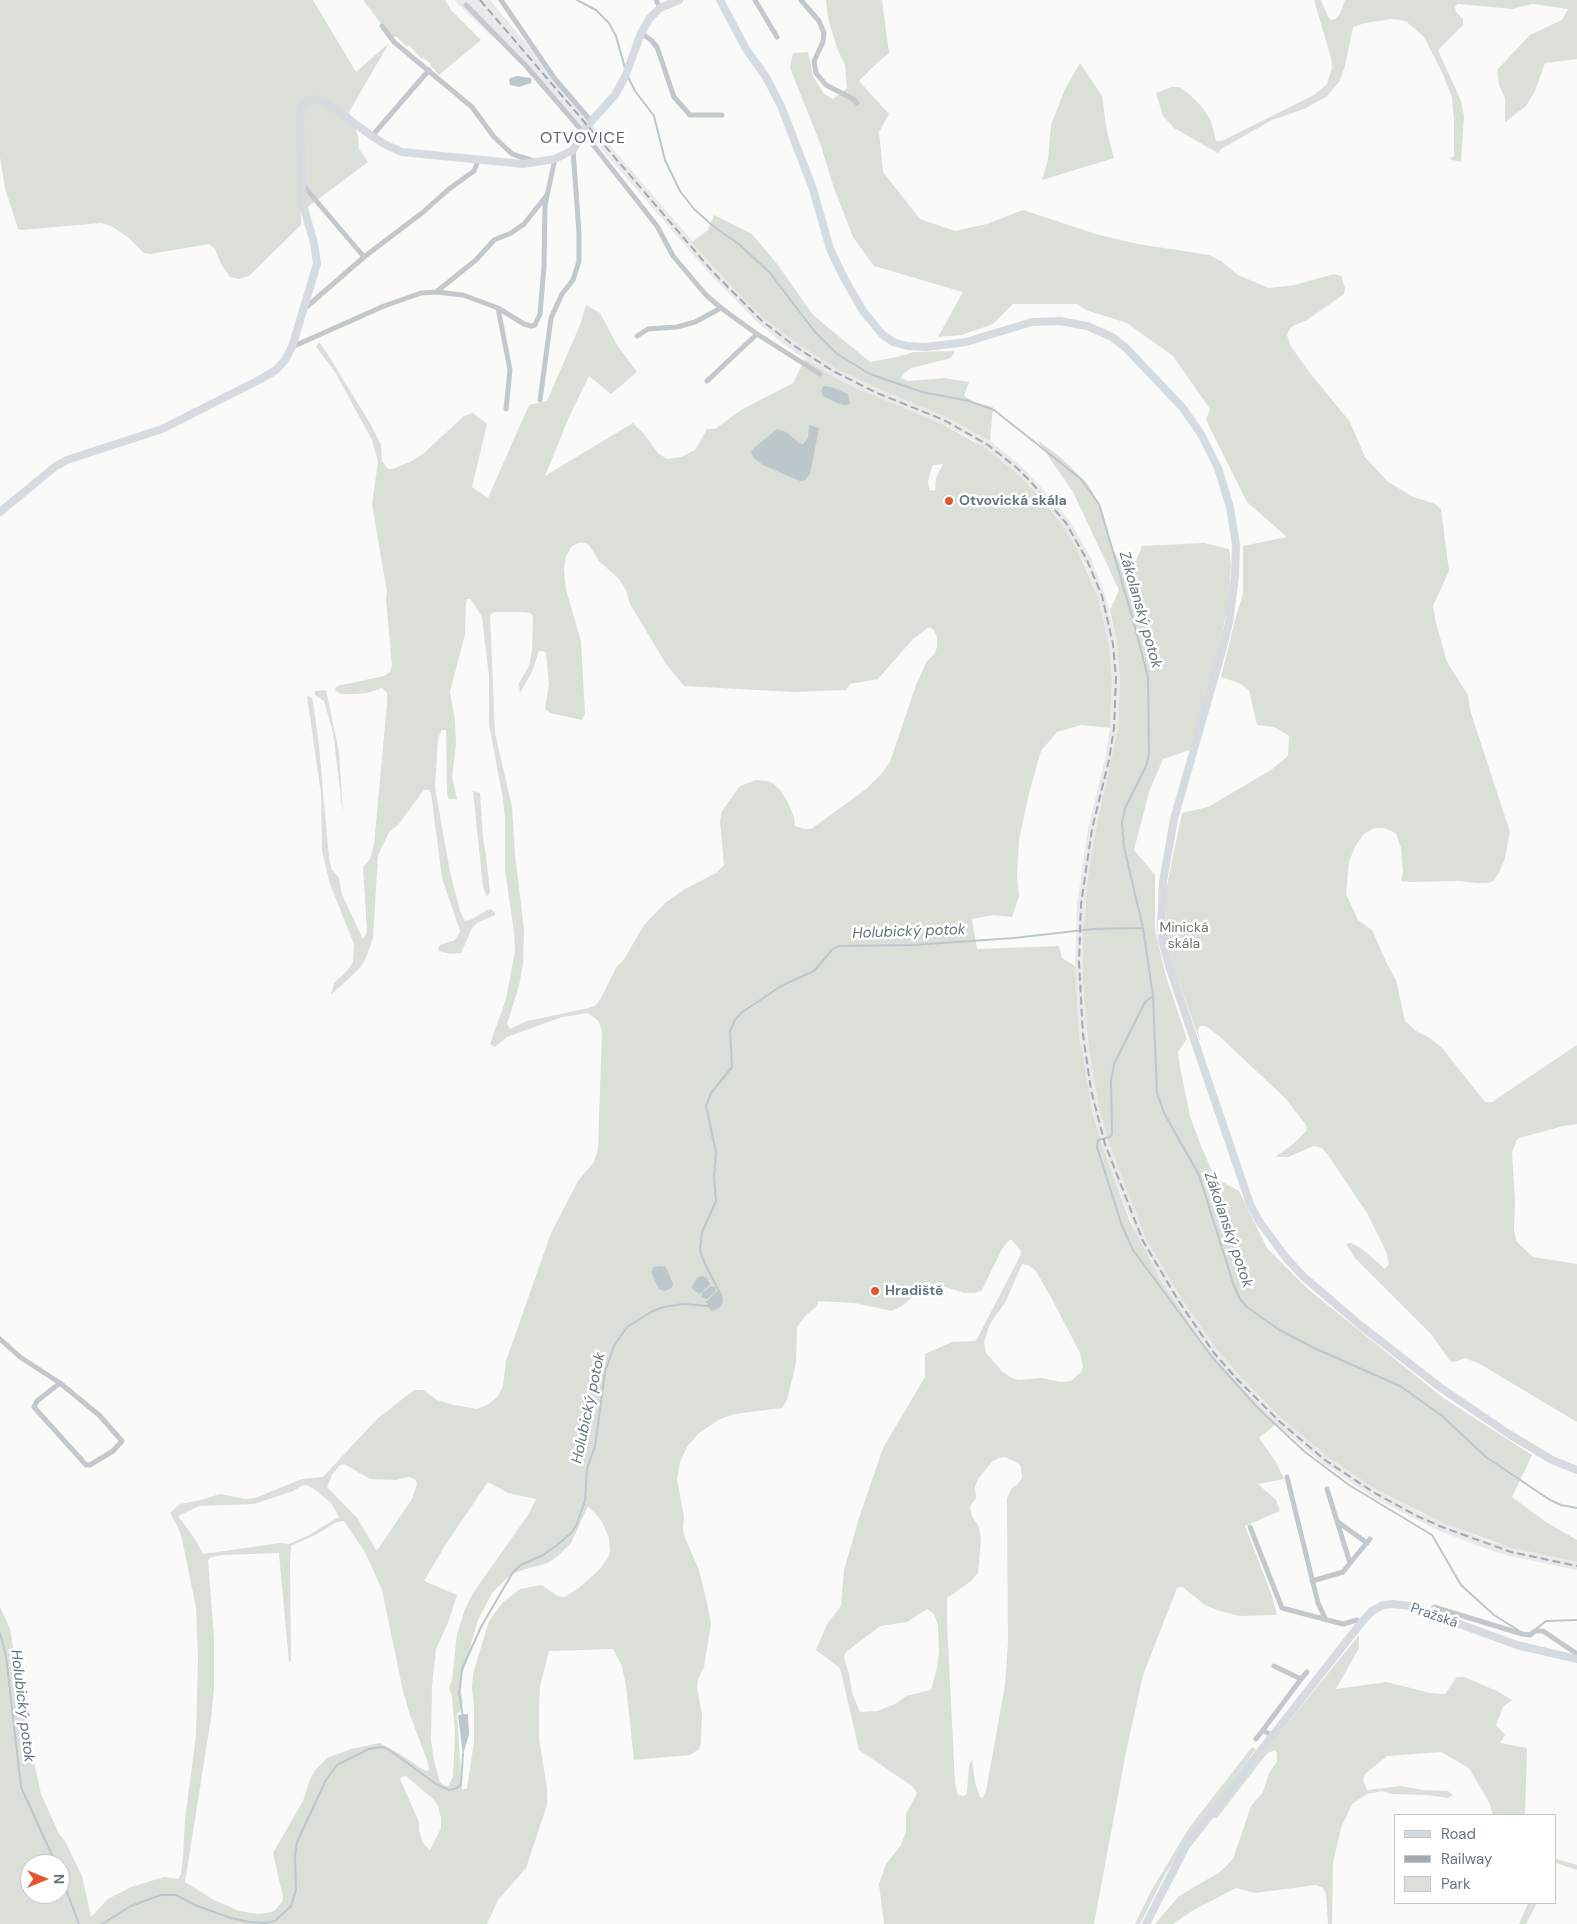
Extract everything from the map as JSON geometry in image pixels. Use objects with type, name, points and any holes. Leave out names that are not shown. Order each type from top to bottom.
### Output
[{"type":"main road","points":[[0,512],[48,472],[67,460],[162,429],[279,368],[292,347],[317,264],[314,243],[303,205],[300,122],[301,108],[305,102],[314,99],[326,103],[386,146],[402,152],[479,158],[523,164],[555,159],[573,150],[590,122],[615,95],[625,77],[640,33],[650,18],[660,8],[678,0]]},
{"type":"main road","points":[[720,0],[746,49],[766,77],[781,106],[813,189],[830,249],[844,278],[862,311],[882,334],[893,342],[906,346],[926,347],[966,342],[1032,322],[1060,321],[1087,326],[1112,337],[1126,348],[1182,407],[1201,434],[1218,468],[1230,506],[1236,545],[1235,576],[1229,623],[1222,652],[1174,819],[1162,882],[1161,926],[1162,940],[1169,966],[1250,1204],[1258,1221],[1287,1259],[1304,1277],[1360,1325],[1441,1388],[1552,1460],[1577,1470]]},
{"type":"main road","name":"Pražská","points":[[1146,1924],[1186,1846],[1359,1622],[1383,1605],[1410,1606],[1517,1645],[1577,1659]]},
{"type":"street","points":[[501,0],[549,72],[590,122]]},
{"type":"street","points":[[656,0],[660,8]]},
{"type":"street","points":[[755,0],[777,36]]},
{"type":"street","points":[[801,0],[820,20],[824,33],[823,42],[815,55],[816,73],[826,85],[857,103]]},
{"type":"street","points":[[466,6],[527,67],[583,132],[657,226],[673,256],[706,295],[758,334],[820,374]]},
{"type":"street","points":[[382,26],[394,42],[472,107],[494,137],[512,154],[536,162]]},
{"type":"street","points":[[640,33],[651,40],[656,47],[674,97],[690,115],[722,114]]},
{"type":"street","points":[[372,136],[429,70]]},
{"type":"street","points":[[540,400],[551,318],[562,294],[573,280],[578,261],[580,233],[573,150]]},
{"type":"street","points":[[303,310],[364,257],[474,171],[479,158]]},
{"type":"street","points":[[292,347],[384,306],[421,294],[436,292],[463,295],[498,308],[524,324],[535,325],[540,314],[544,266],[545,205],[555,159]]},
{"type":"street","points":[[302,183],[364,257]]},
{"type":"street","points":[[436,292],[476,260],[494,240],[511,233],[524,224],[547,195]]},
{"type":"street","points":[[498,308],[510,370],[506,409]]},
{"type":"street","points":[[638,336],[648,329],[677,327],[695,322],[721,308]]},
{"type":"street","points":[[707,381],[758,334]]},
{"type":"street","points":[[0,1339],[20,1357],[60,1382],[99,1415],[122,1442],[113,1451],[90,1465],[86,1465],[34,1407],[37,1401],[60,1382]]},
{"type":"street","points":[[1287,1477],[1312,1582],[1318,1603],[1326,1620]]},
{"type":"street","points":[[1327,1489],[1350,1563]]},
{"type":"street","points":[[1312,1582],[1343,1572],[1368,1541],[1337,1522]]},
{"type":"street","points":[[1250,1527],[1282,1608],[1343,1624],[1359,1622]]},
{"type":"street","name":"Pražská","points":[[1434,1607],[1522,1634],[1543,1630],[1577,1654]]},
{"type":"street","points":[[1274,1666],[1301,1679]]},
{"type":"street","points":[[1256,1739],[1307,1672]]},
{"type":"street","points":[[1264,1730],[1272,1736]]},
{"type":"shaded area","points":[[454,0],[490,0],[588,120],[732,287],[763,317],[795,342],[835,368],[946,417],[990,441],[1034,479],[1069,520],[1091,558],[1105,595],[1117,644],[1120,678],[1118,729],[1085,905],[1083,984],[1089,1050],[1099,1108],[1109,1143],[1146,1239],[1181,1298],[1218,1351],[1281,1418],[1328,1457],[1375,1489],[1419,1512],[1486,1540],[1529,1552],[1577,1562],[1577,1570],[1509,1556],[1440,1531],[1371,1496],[1323,1463],[1276,1424],[1211,1356],[1174,1302],[1139,1242],[1102,1145],[1087,1090],[1079,1035],[1075,966],[1077,904],[1088,829],[1105,759],[1110,728],[1112,678],[1109,645],[1098,597],[1084,562],[1062,525],[1042,499],[1014,471],[972,439],[942,424],[875,397],[831,375],[790,349],[758,323],[709,273],[532,69],[489,34]]},
{"type":"shaded area","points":[[517,76],[531,78],[531,83],[519,87],[510,85],[510,78]]},
{"type":"shaded area","points":[[824,386],[848,394],[850,404],[837,403],[823,396],[821,390]]},
{"type":"shaded area","points":[[809,425],[819,428],[810,474],[805,480],[800,481],[763,465],[754,458],[751,452],[777,429],[786,432],[803,444],[808,438]]},
{"type":"shaded area","points":[[654,1267],[666,1267],[673,1284],[672,1288],[664,1291],[659,1289],[651,1272]]},
{"type":"shaded area","points":[[706,1277],[710,1284],[700,1294],[692,1289],[692,1286],[697,1278]]},
{"type":"shaded area","points":[[711,1286],[716,1288],[715,1292],[707,1299],[701,1297],[702,1293]]},
{"type":"shaded area","points":[[717,1291],[722,1295],[723,1302],[719,1308],[711,1311],[706,1302]]},
{"type":"shaded area","points":[[468,1714],[469,1734],[463,1755],[458,1715]]},
{"type":"green space","points":[[0,0],[313,0],[356,72],[389,43],[349,112],[358,135],[359,149],[368,162],[301,212],[301,225],[249,276],[239,279],[230,277],[221,264],[215,249],[209,244],[150,254],[144,253],[129,238],[111,226],[101,223],[18,229],[5,188],[0,157]]},
{"type":"green space","points":[[363,0],[445,0],[451,10],[481,40],[439,75],[431,64],[422,59],[409,45],[407,47],[396,36],[394,38]]},
{"type":"green space","name":"Minická skála","points":[[826,0],[882,0],[889,53],[859,81],[889,114],[879,132],[883,172],[920,219],[955,231],[987,224],[1023,210],[1099,235],[1138,244],[1209,255],[1221,261],[1238,275],[1269,288],[1295,285],[1334,274],[1341,276],[1345,288],[1344,294],[1307,320],[1293,326],[1287,335],[1290,345],[1350,422],[1365,457],[1387,481],[1411,496],[1435,504],[1441,509],[1449,571],[1433,606],[1436,623],[1447,662],[1468,695],[1470,710],[1510,832],[1505,858],[1499,873],[1493,881],[1488,883],[1459,881],[1411,882],[1401,881],[1403,873],[1401,848],[1396,833],[1384,828],[1374,828],[1364,834],[1356,845],[1349,861],[1346,894],[1358,920],[1372,930],[1396,980],[1405,1021],[1416,1031],[1430,1038],[1442,1048],[1485,1102],[1492,1102],[1577,1045],[1577,1124],[1519,1138],[1512,1153],[1515,1200],[1514,1231],[1517,1242],[1533,1257],[1577,1264],[1577,1422],[1480,1364],[1465,1358],[1454,1362],[1450,1361],[1431,1334],[1355,1258],[1346,1244],[1351,1243],[1361,1248],[1385,1269],[1389,1264],[1386,1251],[1367,1213],[1322,1148],[1314,1146],[1288,1157],[1275,1157],[1293,1144],[1307,1130],[1306,1125],[1285,1098],[1206,1026],[1200,1026],[1198,1030],[1200,1041],[1173,966],[1165,938],[1166,890],[1182,813],[1208,807],[1271,770],[1288,756],[1289,736],[1274,727],[1257,725],[1249,690],[1239,683],[1221,677],[1243,594],[1243,546],[1287,537],[1247,502],[1206,420],[1210,409],[1173,356],[1127,323],[1086,310],[1077,304],[1013,304],[993,324],[962,335],[938,337],[963,292],[874,266],[853,237],[834,188],[820,143],[790,68],[793,53],[808,52],[813,76],[824,94],[833,99],[847,88],[845,65],[837,48],[828,18]]},
{"type":"green space","points":[[1314,0],[1321,0],[1331,20],[1340,14],[1345,0],[1577,0],[1577,59],[1545,63],[1535,91],[1526,106],[1505,122],[1505,98],[1499,85],[1497,70],[1530,35],[1562,20],[1568,9],[1533,4],[1512,9],[1458,4],[1455,7],[1456,12],[1463,19],[1463,25],[1438,50],[1461,101],[1464,116],[1461,162],[1449,159],[1454,156],[1452,97],[1441,70],[1424,37],[1407,22],[1401,20],[1391,19],[1353,27],[1345,66],[1339,82],[1326,97],[1304,109],[1272,120],[1221,149],[1218,153],[1174,128],[1163,116],[1156,93],[1172,87],[1179,87],[1203,108],[1211,121],[1216,141],[1222,141],[1314,95],[1327,84],[1332,68],[1331,58]]},
{"type":"green space","points":[[1080,63],[1102,96],[1107,132],[1114,158],[1042,180],[1048,160],[1051,125],[1065,89]]},
{"type":"green space","points":[[714,215],[752,234],[778,265],[813,315],[870,362],[914,352],[955,351],[951,358],[911,368],[901,378],[908,381],[944,378],[969,382],[964,396],[974,402],[993,407],[990,441],[946,417],[835,368],[795,342],[763,317],[732,287],[692,242],[708,230]]},
{"type":"green space","points":[[586,305],[600,313],[617,345],[637,372],[611,394],[589,376],[569,417],[545,476],[633,423],[658,453],[667,459],[681,457],[695,450],[707,429],[715,429],[741,410],[793,383],[805,359],[860,390],[942,424],[985,448],[1014,471],[1042,499],[1077,549],[1098,597],[1109,645],[1112,678],[1110,728],[1081,725],[1057,732],[1041,751],[1029,793],[1019,840],[1017,875],[1019,896],[1012,917],[993,915],[972,919],[977,949],[1059,946],[1062,958],[1075,966],[1079,1035],[1092,1110],[1102,1145],[1131,1224],[1161,1281],[1211,1356],[1276,1424],[1259,1438],[1276,1462],[1284,1479],[1258,1484],[1276,1500],[1280,1511],[1245,1526],[1272,1596],[1277,1615],[1239,1616],[1220,1611],[1205,1605],[1182,1587],[1177,1588],[1143,1675],[1126,1752],[1094,1924],[884,1924],[879,1884],[886,1864],[901,1845],[906,1832],[906,1814],[917,1793],[912,1786],[859,1750],[840,1668],[816,1650],[827,1624],[841,1606],[844,1570],[859,1518],[883,1448],[925,1377],[925,1354],[952,1342],[975,1341],[977,1339],[1020,1256],[1021,1251],[1012,1240],[1009,1240],[1002,1249],[982,1290],[975,1293],[965,1293],[942,1286],[929,1286],[920,1290],[902,1306],[892,1311],[855,1303],[818,1301],[817,1306],[806,1315],[797,1327],[796,1363],[787,1400],[782,1408],[735,1414],[720,1419],[699,1433],[687,1447],[680,1462],[677,1479],[684,1517],[683,1529],[699,1570],[711,1624],[704,1667],[698,1679],[697,1688],[702,1714],[699,1749],[690,1755],[634,1760],[626,1686],[622,1666],[613,1649],[549,1651],[540,1686],[539,1706],[539,1739],[547,1788],[547,1805],[526,1868],[498,1900],[487,1924],[0,1924],[0,1607],[10,1629],[24,1716],[41,1794],[59,1834],[65,1841],[82,1876],[91,1917],[108,1899],[131,1887],[164,1877],[178,1879],[181,1874],[185,1819],[196,1736],[198,1657],[196,1608],[182,1539],[170,1513],[180,1504],[220,1494],[245,1499],[255,1498],[302,1479],[323,1477],[377,1419],[414,1390],[423,1390],[437,1400],[454,1405],[477,1409],[489,1404],[498,1396],[503,1386],[506,1361],[551,1233],[578,1181],[594,1162],[598,1149],[602,1032],[599,1022],[587,1013],[562,1017],[507,1037],[495,1047],[490,1044],[506,999],[515,951],[505,870],[503,799],[489,724],[489,676],[482,617],[476,607],[470,599],[467,599],[465,634],[450,692],[455,720],[456,744],[452,777],[457,799],[449,799],[447,794],[446,730],[442,730],[438,738],[435,788],[450,872],[460,911],[465,921],[491,909],[495,915],[477,923],[472,928],[461,953],[450,954],[439,951],[440,945],[455,940],[460,931],[442,878],[431,793],[429,790],[424,790],[398,825],[389,832],[378,855],[373,938],[366,958],[360,968],[331,995],[334,983],[347,971],[353,962],[354,944],[330,884],[322,851],[321,794],[307,696],[311,697],[313,701],[329,858],[332,870],[339,878],[342,895],[363,939],[367,932],[363,867],[370,859],[374,845],[387,693],[382,688],[367,693],[355,694],[341,694],[335,690],[337,686],[384,676],[390,672],[392,665],[386,600],[387,592],[372,504],[378,462],[372,440],[335,372],[316,347],[319,342],[371,425],[381,445],[382,461],[388,469],[410,462],[424,453],[464,416],[473,413],[487,424],[472,487],[488,498],[529,405],[547,401],[580,325]],"holes":[[[943,464],[936,478],[935,490],[930,491],[928,482],[933,465]],[[578,543],[589,545],[599,561],[619,579],[626,590],[630,604],[666,664],[684,686],[794,692],[846,690],[850,684],[878,679],[913,639],[929,627],[934,630],[937,637],[937,647],[935,653],[927,661],[916,685],[890,762],[865,790],[811,829],[805,829],[795,826],[794,817],[789,805],[781,791],[774,784],[768,781],[756,780],[740,786],[722,811],[720,821],[724,865],[716,873],[685,889],[665,903],[644,925],[623,961],[617,966],[596,1005],[527,1021],[510,1029],[507,1024],[519,986],[523,964],[524,929],[515,855],[512,807],[495,733],[490,615],[494,612],[522,612],[530,613],[533,616],[532,651],[529,666],[519,683],[520,693],[532,672],[539,651],[543,651],[546,653],[549,684],[545,709],[550,713],[582,720],[585,714],[581,641],[566,590],[564,569],[566,556],[572,546]],[[1022,1264],[1028,1265],[1036,1271],[1080,1353],[1083,1367],[1081,1372],[1071,1381],[1060,1382],[1042,1378],[1018,1380],[1010,1377],[986,1353],[984,1342],[990,1324],[1006,1301]],[[1005,1457],[1018,1463],[1021,1467],[1022,1478],[1012,1488],[1007,1498],[1008,1643],[1005,1685],[986,1791],[983,1798],[980,1797],[975,1782],[972,1759],[969,1765],[967,1793],[964,1796],[958,1795],[955,1783],[947,1598],[971,1581],[978,1573],[981,1540],[979,1527],[972,1516],[970,1506],[976,1498],[975,1487],[978,1479],[992,1462]],[[344,1464],[370,1479],[396,1480],[408,1477],[415,1479],[417,1484],[412,1499],[376,1550],[358,1519],[327,1487],[332,1475],[340,1465]],[[488,1482],[508,1493],[536,1499],[528,1515],[473,1593],[465,1609],[457,1634],[452,1680],[449,1688],[452,1696],[455,1733],[453,1777],[448,1786],[440,1782],[434,1761],[431,1740],[432,1686],[436,1649],[448,1623],[457,1595],[424,1581],[446,1544]],[[303,1485],[317,1491],[331,1503],[339,1517],[307,1536],[289,1544],[280,1543],[203,1554],[195,1539],[178,1516],[199,1506],[254,1504],[293,1491]],[[588,1506],[601,1520],[609,1538],[610,1551],[608,1558],[600,1569],[579,1588],[565,1597],[558,1596],[541,1585],[520,1589],[502,1603],[489,1621],[473,1674],[474,1742],[467,1788],[462,1790],[457,1714],[460,1712],[463,1702],[461,1691],[462,1676],[478,1620],[492,1593],[507,1578],[519,1571],[548,1563],[571,1543]],[[344,1521],[365,1552],[382,1590],[403,1691],[429,1770],[422,1769],[380,1743],[351,1749],[327,1758],[316,1769],[310,1779],[303,1801],[273,1853],[283,1897],[282,1902],[274,1911],[266,1913],[258,1914],[239,1911],[214,1900],[185,1882],[214,1689],[214,1638],[208,1560],[211,1557],[223,1555],[279,1553],[289,1662],[291,1661],[291,1546],[337,1522]],[[927,1609],[934,1614],[938,1625],[939,1651],[937,1668],[931,1690],[906,1696],[895,1704],[877,1711],[860,1712],[852,1693],[844,1657],[846,1652],[880,1626],[907,1622]],[[406,1776],[433,1799],[438,1806],[441,1828],[430,1850],[423,1843],[419,1831],[419,1822],[400,1779]]]},
{"type":"green space","points":[[1037,440],[1060,457],[1087,483],[1101,507],[1111,546],[1118,559],[1126,564],[1136,561],[1142,546],[1204,543],[1229,549],[1231,564],[1229,601],[1215,667],[1190,750],[1163,759],[1149,792],[1134,850],[1155,875],[1155,930],[1166,976],[1187,1039],[1178,1052],[1180,1067],[1190,1116],[1215,1178],[1239,1191],[1267,1248],[1309,1290],[1442,1397],[1532,1455],[1512,1497],[1546,1522],[1577,1540],[1577,1562],[1512,1548],[1443,1523],[1375,1489],[1328,1457],[1281,1418],[1218,1351],[1181,1298],[1146,1239],[1109,1143],[1099,1108],[1089,1050],[1083,984],[1083,937],[1088,878],[1096,830],[1118,729],[1120,678],[1117,644],[1110,610],[1119,590],[1073,492]]},
{"type":"green space","points":[[326,690],[339,752],[343,814],[333,732],[324,701],[315,695],[315,691]]},
{"type":"green space","points":[[473,791],[480,793],[483,838],[490,892],[487,897],[483,887]]},
{"type":"green space","points":[[1359,1635],[1359,1648],[1336,1689],[1387,1682],[1430,1693],[1445,1694],[1457,1677],[1464,1677],[1497,1691],[1512,1700],[1503,1707],[1496,1725],[1505,1735],[1500,1743],[1527,1748],[1525,1814],[1493,1814],[1489,1802],[1469,1768],[1441,1752],[1387,1756],[1365,1774],[1363,1780],[1367,1790],[1401,1786],[1423,1790],[1448,1791],[1453,1795],[1448,1798],[1428,1795],[1392,1794],[1382,1791],[1367,1794],[1352,1804],[1341,1828],[1333,1863],[1332,1924],[1328,1924],[1326,1894],[1323,1888],[1316,1885],[1255,1893],[1236,1888],[1192,1911],[1173,1924],[1155,1924],[1179,1896],[1220,1872],[1233,1859],[1251,1806],[1263,1792],[1269,1773],[1277,1762],[1275,1750],[1268,1753],[1217,1818],[1211,1818]]},
{"type":"green space","points":[[1252,1747],[1256,1749],[1192,1834],[1166,1873],[1140,1924],[1135,1924],[1151,1891],[1189,1828]]},
{"type":"green space","points":[[1557,1859],[1577,1865],[1577,1870],[1557,1863]]},
{"type":"green space","points":[[1528,1904],[1536,1904],[1526,1924],[1519,1924]]},
{"type":"waterway","name":"Zákolanský potok","points":[[577,0],[596,10],[609,23],[616,36],[625,68]]},
{"type":"waterway","name":"Zákolanský potok","points":[[628,77],[635,91],[654,116],[665,160],[680,191],[694,209],[713,226],[740,245],[770,273],[815,332],[837,354],[870,374],[922,392],[969,401],[994,410],[1081,479],[1099,504],[1148,677],[1149,754],[1146,766],[1125,808],[1122,822],[1124,847],[1143,928],[1153,996],[1157,1093],[1164,1113],[1199,1175],[1234,1286],[1240,1299],[1247,1307],[1278,1329],[1312,1347],[1400,1386],[1441,1415],[1486,1457],[1550,1500],[1561,1505],[1577,1508]]},
{"type":"waterway","name":"Holubický potok","points":[[721,1295],[700,1250],[702,1232],[716,1201],[714,1177],[716,1153],[706,1106],[711,1093],[732,1067],[730,1031],[741,1013],[781,986],[814,971],[832,950],[839,946],[913,945],[1014,938],[1093,929],[1142,928]]},
{"type":"waterway","points":[[1153,996],[1145,1002],[1114,1064],[1111,1081],[1112,1134],[1110,1137],[1098,1140],[1097,1147],[1122,1226],[1133,1250],[1212,1357],[1259,1409],[1305,1452],[1349,1485],[1432,1535],[1461,1585],[1494,1615],[1518,1630]]},
{"type":"waterway","name":"Holubický potok","points":[[463,1717],[459,1693],[462,1669],[481,1627],[513,1572],[521,1565],[543,1555],[556,1546],[576,1526],[585,1501],[587,1469],[595,1446],[605,1372],[614,1346],[627,1327],[651,1312],[663,1307],[683,1304],[708,1306]]},
{"type":"waterway","points":[[1536,1629],[1546,1621],[1577,1620]]},
{"type":"waterway","name":"Holubický potok","points":[[0,1633],[6,1656],[21,1787],[51,1854]]},
{"type":"waterway","name":"Holubický potok","points":[[102,1924],[131,1906],[161,1895],[176,1895],[195,1905],[231,1918],[249,1922],[266,1923],[275,1921],[291,1906],[296,1890],[295,1857],[297,1842],[326,1780],[337,1765],[369,1749],[381,1747],[388,1749],[436,1784],[449,1790],[457,1788],[461,1784],[463,1754]]},
{"type":"waterway","name":"Holubický potok","points":[[70,1900],[79,1924]]},
{"type":"railway","points":[[480,0],[712,271],[761,320],[793,345],[833,371],[877,393],[944,420],[988,445],[1017,468],[1066,523],[1087,560],[1102,596],[1113,644],[1116,678],[1114,728],[1109,760],[1092,829],[1081,904],[1079,962],[1083,1035],[1091,1090],[1105,1144],[1143,1241],[1178,1300],[1214,1353],[1279,1421],[1325,1460],[1373,1492],[1442,1527],[1511,1552],[1577,1566]]},
{"type":"place","name":"Otvovická skála","points":[[949,501]]},
{"type":"place","name":"Hradiště","points":[[875,1291]]},
{"type":"district","name":"OTVOVICE","points":[[583,139]]}]
